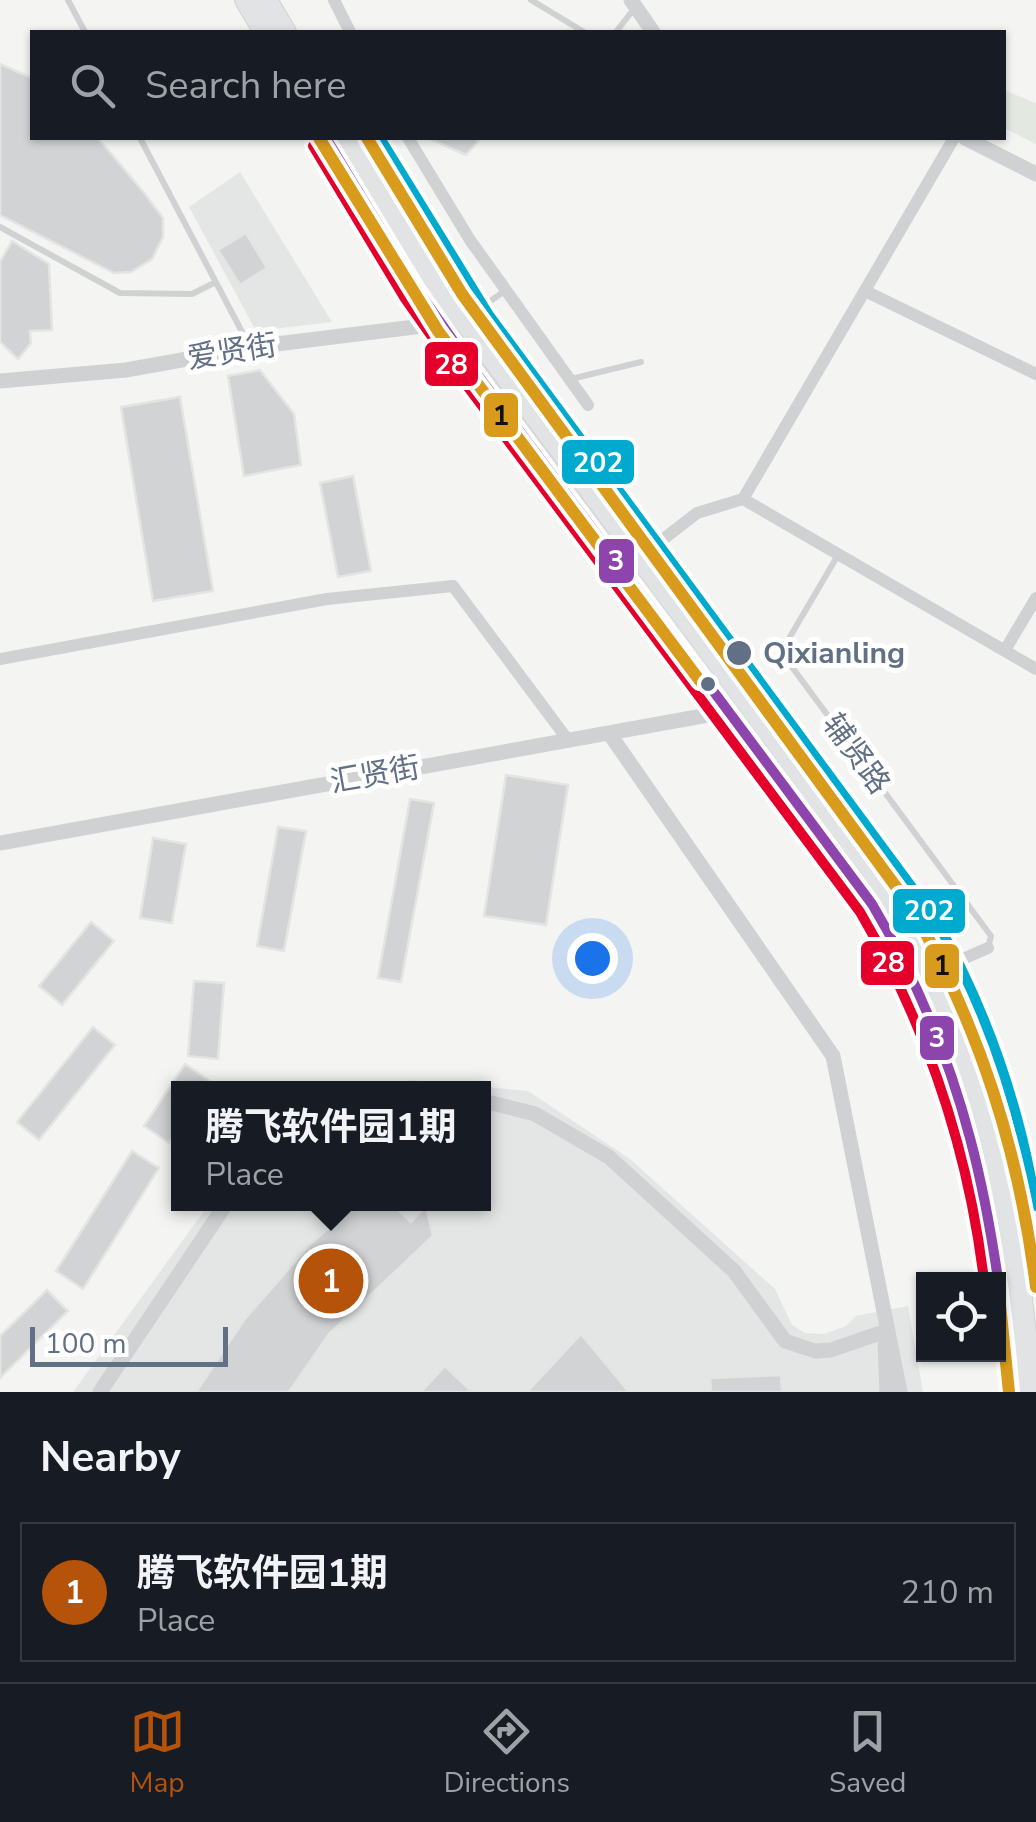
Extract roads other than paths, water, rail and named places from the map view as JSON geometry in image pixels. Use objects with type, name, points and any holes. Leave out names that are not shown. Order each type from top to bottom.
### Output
[{"type":"highway","points":[[245,0],[263,30]]},
{"type":"highway","points":[[267,0],[285,30]]},
{"type":"highway","points":[[327,140],[728,711],[890,932],[940,1032],[990,1214],[1025,1389]]},
{"type":"highway","points":[[349,140],[452,322],[639,558],[887,891],[935,971],[974,1069],[1000,1164],[1022,1292],[1025,1389]]},
{"type":"street","points":[[334,0],[349,30]]},
{"type":"street","points":[[633,3],[652,30]]},
{"type":"street","points":[[409,140],[506,290],[588,404]]},
{"type":"street","points":[[639,558],[697,513],[744,499],[953,140]]},
{"type":"street","points":[[970,140],[1036,174]]},
{"type":"street","points":[[865,291],[1036,374]]},
{"type":"street","name":"爱贤街","points":[[0,381],[126,370],[251,348],[452,322]]},
{"type":"street","points":[[744,499],[1036,670]]},
{"type":"street","points":[[0,659],[327,599],[453,586],[568,740]]},
{"type":"street","points":[[1005,650],[1036,598]]},
{"type":"street","name":"汇贤街","points":[[0,843],[750,707]]},
{"type":"street","points":[[609,733],[832,1056],[847,1113],[900,1392]]},
{"type":"street","points":[[935,971],[988,948]]},
{"type":"street","points":[[491,1104],[547,1120],[609,1157],[724,1261],[785,1341],[815,1351],[830,1350],[886,1332]]},
{"type":"street","points":[[100,1392],[221,1211]]},
{"type":"street","points":[[886,1332],[887,1392]]},
{"type":"lane","points":[[68,0],[84,30]]},
{"type":"lane","points":[[531,0],[581,30]]},
{"type":"lane","points":[[617,30],[633,3]]},
{"type":"lane","points":[[141,140],[251,348]]},
{"type":"lane","points":[[0,226],[120,293],[192,294],[216,282]]},
{"type":"lane","points":[[452,322],[506,290]]},
{"type":"lane","points":[[570,379],[641,362]]},
{"type":"lane","name":"辅贤路","points":[[839,554],[784,647],[790,663],[991,936],[988,948]]},
{"type":"place","name":"Qixianling","points":[[739,653]]},
{"type":"place","name":"腾飞软件园1期","points":[[331,1281]]}]
